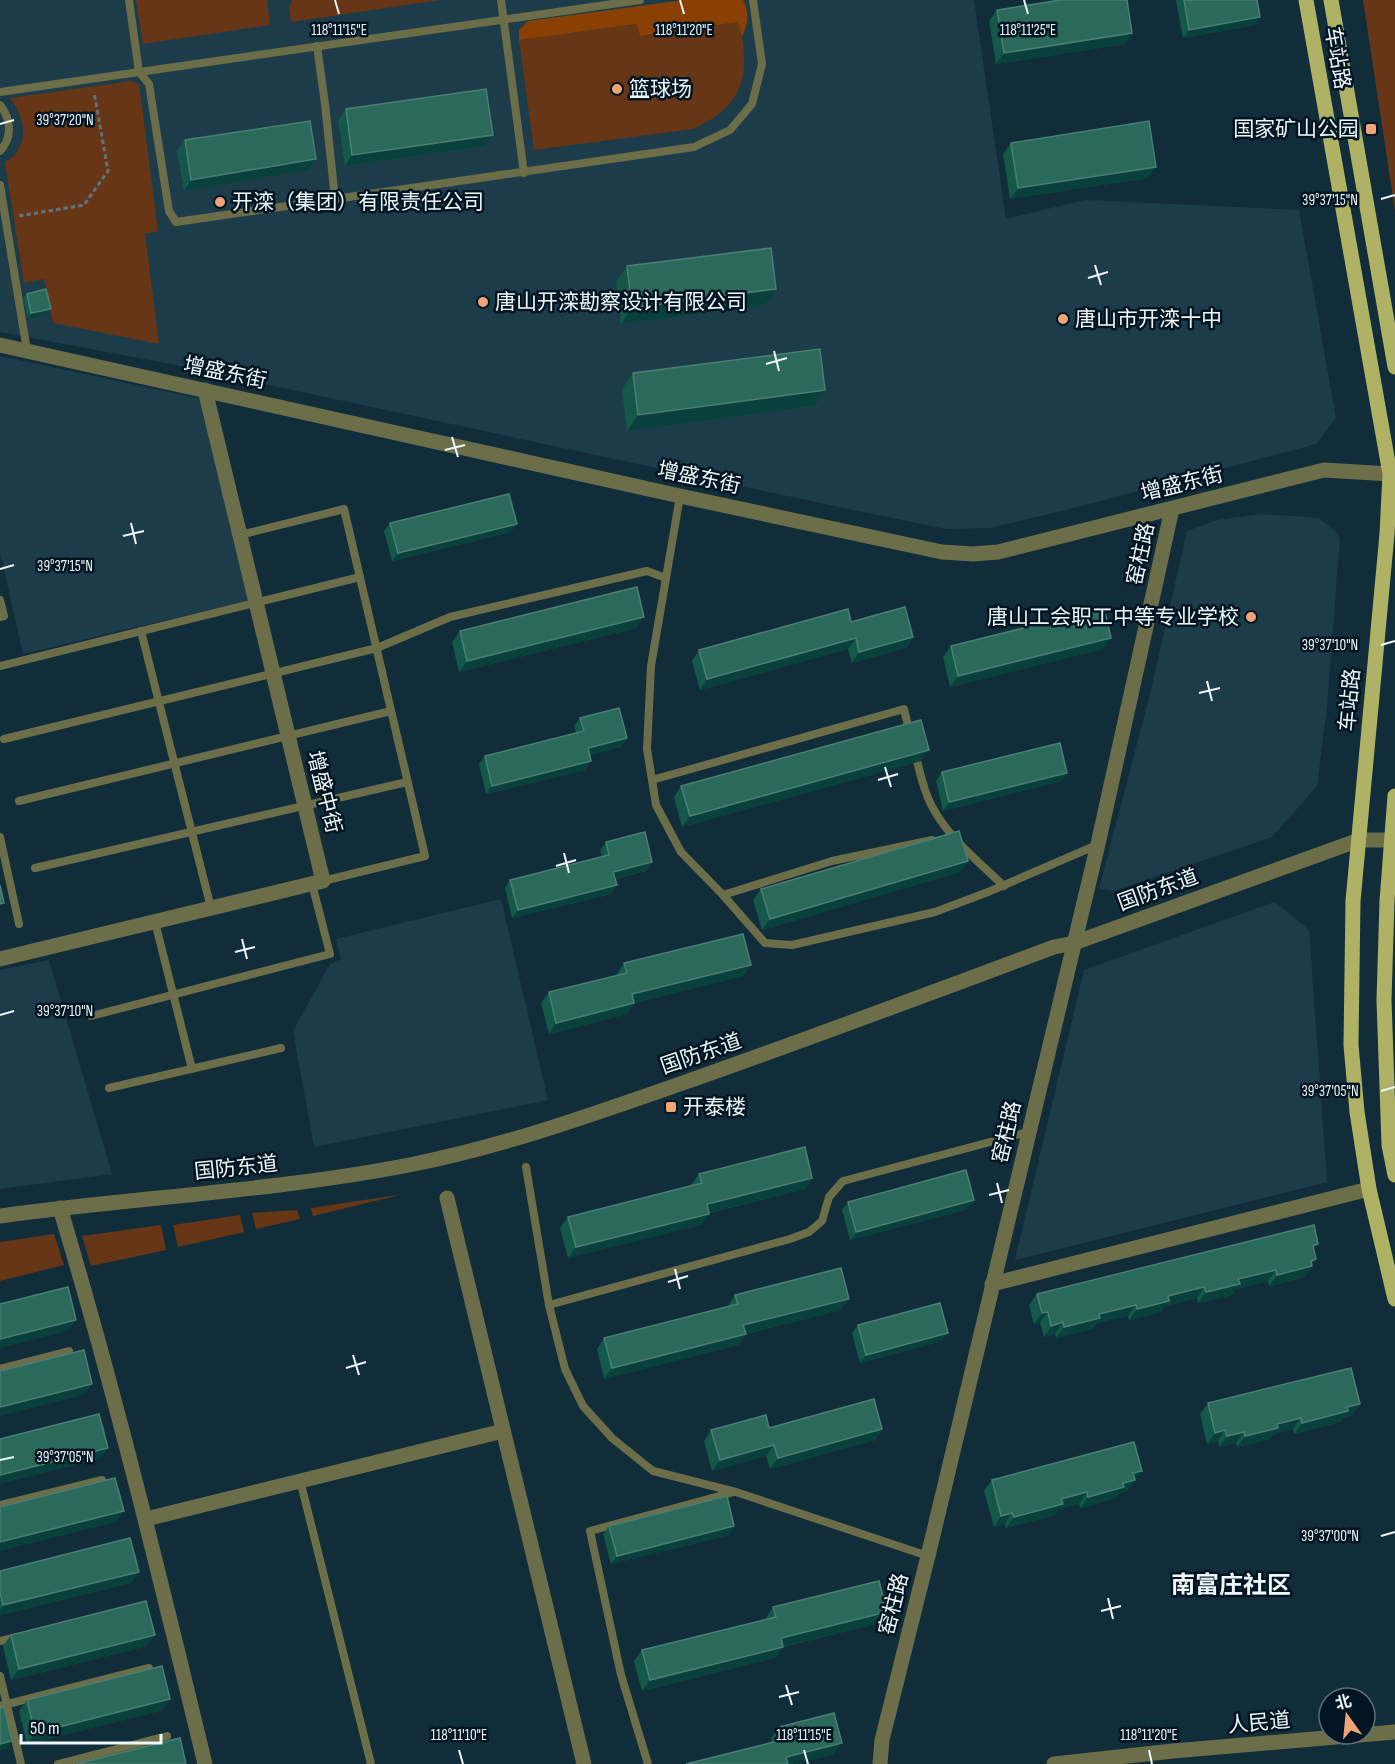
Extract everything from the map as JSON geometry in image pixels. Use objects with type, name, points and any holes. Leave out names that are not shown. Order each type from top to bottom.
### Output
[{"type":"main road","name":"车站路","points":[[1306,0],[1392,474],[1353,911],[1351,1045],[1357,1112],[1369,1189],[1395,1299]]},
{"type":"main road","name":"车站路","points":[[1330,0],[1395,367]]},
{"type":"main road","points":[[1395,796],[1387,901],[1390,1000],[1389,1145],[1395,1174]]},
{"type":"street","name":"增盛东街","points":[[0,345],[942,552],[973,554],[998,552],[1324,470],[1392,474]]},
{"type":"street","name":"增盛中街","points":[[206,390],[306,805],[318,882]]},
{"type":"street","name":"窑柱路","points":[[880,1764],[882,1740],[1098,844],[1172,509]]},
{"type":"street","name":"国防东道","points":[[0,1216],[291,1184],[414,1164],[479,1149],[576,1120],[778,1050],[1054,947],[1074,943],[1359,840],[1392,840]]},
{"type":"street","points":[[0,959],[318,882]]},
{"type":"street","points":[[992,1284],[1369,1189]]},
{"type":"street","points":[[447,1198],[584,1764]]},
{"type":"street","points":[[60,1208],[146,1519],[205,1764]]},
{"type":"street","points":[[146,1519],[503,1431]]},
{"type":"street","name":"人民道","points":[[1054,1764],[1173,1751],[1395,1732]]},
{"type":"lane","points":[[129,0],[139,72],[149,84],[169,211],[176,222],[694,147],[730,130],[752,104],[762,64],[753,0]]},
{"type":"lane","points":[[501,0],[524,173]]},
{"type":"lane","points":[[0,92],[640,0]]},
{"type":"lane","points":[[317,46],[335,199]]},
{"type":"lane","points":[[0,105],[9,125],[8,137],[0,151]]},
{"type":"lane","points":[[0,185],[27,351]]},
{"type":"lane","points":[[680,496],[651,666],[647,749],[656,805],[681,852],[723,895],[765,944],[792,945],[935,912],[1004,886],[1098,844]]},
{"type":"lane","points":[[91,1016],[330,954],[318,882],[425,856],[344,509],[240,535]]},
{"type":"lane","points":[[4,739],[376,648],[450,617],[647,571],[666,578]]},
{"type":"lane","points":[[0,666],[360,577]]},
{"type":"lane","points":[[0,600],[4,616],[0,617]]},
{"type":"lane","points":[[141,631],[210,909]]},
{"type":"lane","points":[[652,780],[904,709],[924,784],[934,809],[952,836],[1004,886]]},
{"type":"lane","points":[[19,801],[391,711]]},
{"type":"lane","points":[[35,868],[407,782]]},
{"type":"lane","points":[[723,895],[832,861],[952,836]]},
{"type":"lane","points":[[0,837],[4,872],[19,924]]},
{"type":"lane","points":[[155,922],[192,1069]]},
{"type":"lane","points":[[110,1088],[281,1048]]},
{"type":"lane","points":[[549,1305],[790,1239],[808,1232],[822,1221],[829,1197],[843,1181],[1028,1132]]},
{"type":"lane","points":[[526,1167],[549,1305],[565,1369],[583,1406],[612,1438],[653,1472],[736,1492],[928,1556]]},
{"type":"lane","points":[[0,1369],[69,1351]]},
{"type":"lane","points":[[0,1505],[102,1480]]},
{"type":"lane","points":[[300,1480],[371,1764]]},
{"type":"lane","points":[[648,1764],[621,1676],[590,1531],[736,1492]]},
{"type":"lane","points":[[0,1641],[22,1636]]},
{"type":"lane","points":[[3,1705],[149,1668]]},
{"type":"lane","points":[[0,1676],[3,1705],[21,1764]]},
{"type":"lane","points":[[58,1764],[167,1736]]},
{"type":"path","points":[[5,219],[84,206],[108,171],[94,89]]},
{"type":"shaded area","points":[[0,0],[974,0],[1006,219],[1085,200],[1299,210],[1336,418],[1316,444],[990,528],[947,529],[171,364],[0,332]]},
{"type":"shaded area","points":[[136,0],[267,0],[270,25],[143,44]]},
{"type":"shaded area","points":[[292,0],[440,0],[291,22],[289,7]]},
{"type":"shaded area","points":[[684,0],[743,0],[747,9],[747,18],[742,37],[738,22],[640,36],[637,24],[519,40],[519,30],[528,21]]},
{"type":"shaded area","points":[[1363,0],[1395,0],[1395,211]]},
{"type":"shaded area","points":[[739,22],[744,58],[740,86],[734,99],[710,120],[693,129],[534,150],[519,40],[638,24],[640,36]]},
{"type":"shaded area","points":[[131,81],[139,84],[158,231],[145,234],[159,344],[53,323],[44,279],[24,283],[5,162],[16,153],[23,132],[21,118],[10,98]]},
{"type":"shaded area","points":[[0,356],[202,399],[250,600],[23,654],[0,552]]},
{"type":"shaded area","points":[[1262,514],[1319,518],[1335,531],[1340,539],[1327,706],[1317,786],[1272,837],[1113,891],[1099,889],[1150,694],[1187,531],[1217,520]]},
{"type":"shaded area","points":[[501,899],[548,1100],[314,1147],[293,1031],[330,964],[341,959],[336,939]]},
{"type":"shaded area","points":[[1275,902],[1309,930],[1327,1182],[1015,1260],[1084,970]]},
{"type":"shaded area","points":[[49,960],[112,1174],[0,1189],[0,970]]},
{"type":"shaded area","points":[[404,1194],[313,1216],[311,1208]]},
{"type":"shaded area","points":[[297,1210],[300,1219],[256,1229],[252,1213]]},
{"type":"shaded area","points":[[240,1215],[244,1232],[178,1247],[173,1225]]},
{"type":"shaded area","points":[[161,1225],[166,1250],[91,1266],[82,1236]]},
{"type":"shaded area","points":[[54,1234],[64,1265],[0,1281],[0,1242]]},
{"type":"building","points":[[1060,0],[1127,0],[1132,33],[1004,53],[997,10]]},
{"type":"building","points":[[1184,0],[1257,0],[1260,17],[1189,30]]},
{"type":"building","points":[[486,89],[493,135],[352,155],[346,109]]},
{"type":"building","points":[[310,121],[316,159],[191,180],[185,140]]},
{"type":"building","points":[[1149,121],[1156,167],[1018,188],[1011,143]]},
{"type":"building","points":[[771,248],[776,289],[632,308],[627,266]]},
{"type":"building","points":[[46,289],[51,309],[31,313],[27,294]]},
{"type":"building","points":[[820,349],[825,390],[638,415],[633,373]]},
{"type":"building","points":[[509,494],[517,524],[398,553],[390,523]]},
{"type":"building","points":[[637,587],[644,617],[467,661],[460,631]]},
{"type":"building","points":[[905,607],[913,637],[859,652],[856,638],[707,679],[699,650],[848,609],[851,622]]},
{"type":"building","points":[[1104,608],[1111,638],[958,676],[951,646]]},
{"type":"building","points":[[619,708],[627,738],[588,748],[591,761],[492,786],[485,756],[584,731],[580,718]]},
{"type":"building","points":[[921,720],[929,750],[690,816],[681,786]]},
{"type":"building","points":[[1060,743],[1067,773],[949,802],[942,772]]},
{"type":"building","points":[[959,831],[968,861],[770,919],[761,889]]},
{"type":"building","points":[[645,832],[652,862],[613,872],[617,885],[518,910],[510,880],[609,855],[606,842]]},
{"type":"building","points":[[0,885],[4,903],[0,904]]},
{"type":"building","points":[[743,934],[751,965],[632,994],[634,1003],[556,1023],[549,992],[627,973],[624,963]]},
{"type":"building","points":[[805,1147],[812,1178],[707,1204],[709,1214],[576,1247],[568,1217],[702,1183],[699,1174]]},
{"type":"building","points":[[966,1170],[974,1200],[856,1232],[848,1202]]},
{"type":"building","points":[[1314,1225],[1318,1244],[1313,1246],[1316,1259],[1311,1261],[1312,1266],[1277,1275],[1276,1270],[1238,1279],[1240,1284],[1206,1292],[1204,1287],[1168,1296],[1169,1301],[1137,1309],[1136,1305],[1099,1314],[1100,1318],[1064,1327],[1063,1322],[1051,1326],[1048,1312],[1042,1313],[1037,1294]]},
{"type":"building","points":[[841,1268],[849,1299],[743,1325],[746,1334],[612,1368],[604,1338],[738,1304],[735,1295]]},
{"type":"building","points":[[68,1287],[76,1320],[0,1339],[0,1304]]},
{"type":"building","points":[[940,1303],[948,1333],[866,1355],[858,1325]]},
{"type":"building","points":[[84,1350],[92,1384],[0,1407],[0,1371]]},
{"type":"building","points":[[1351,1368],[1360,1404],[1347,1407],[1348,1411],[1302,1423],[1301,1418],[1277,1424],[1278,1428],[1245,1436],[1244,1432],[1227,1436],[1225,1430],[1215,1433],[1208,1403]]},
{"type":"building","points":[[874,1399],[882,1429],[778,1458],[774,1445],[720,1460],[711,1430],[766,1415],[769,1428]]},
{"type":"building","points":[[99,1414],[108,1448],[0,1475],[0,1439]]},
{"type":"building","points":[[1134,1442],[1142,1471],[1133,1473],[1135,1480],[1123,1483],[1124,1487],[1088,1497],[1087,1492],[1061,1499],[1063,1504],[1014,1517],[1012,1513],[1001,1516],[992,1480]]},
{"type":"building","points":[[115,1478],[124,1511],[0,1542],[0,1507]]},
{"type":"building","points":[[727,1496],[734,1526],[617,1556],[609,1526]]},
{"type":"building","points":[[130,1538],[139,1572],[3,1605],[0,1592],[0,1571]]},
{"type":"building","points":[[879,1581],[887,1612],[781,1638],[783,1647],[650,1680],[642,1650],[776,1617],[773,1607]]},
{"type":"building","points":[[146,1601],[155,1635],[19,1669],[11,1635]]},
{"type":"building","points":[[162,1666],[170,1699],[35,1733],[27,1700]]},
{"type":"building","points":[[4,1707],[12,1741],[0,1744],[0,1708]]},
{"type":"building","points":[[834,1713],[842,1743],[786,1757],[788,1764],[686,1764],[782,1740],[779,1727]]},
{"type":"building","points":[[180,1738],[186,1764],[76,1764]]},
{"type":"place","name":"篮球场","points":[[617,89]]},
{"type":"place","name":"国家矿山公园","points":[[1371,129]]},
{"type":"place","name":"开滦（集团）有限责任公司","points":[[220,202]]},
{"type":"place","name":"唐山开滦勘察设计有限公司","points":[[483,302]]},
{"type":"place","name":"唐山市开滦十中","points":[[1063,319]]},
{"type":"place","name":"唐山工会职工中等专业学校","points":[[1251,617]]},
{"type":"place","name":"开泰楼","points":[[671,1107]]},
{"type":"district","name":"南富庄社区","points":[[1231,1585]]}]
